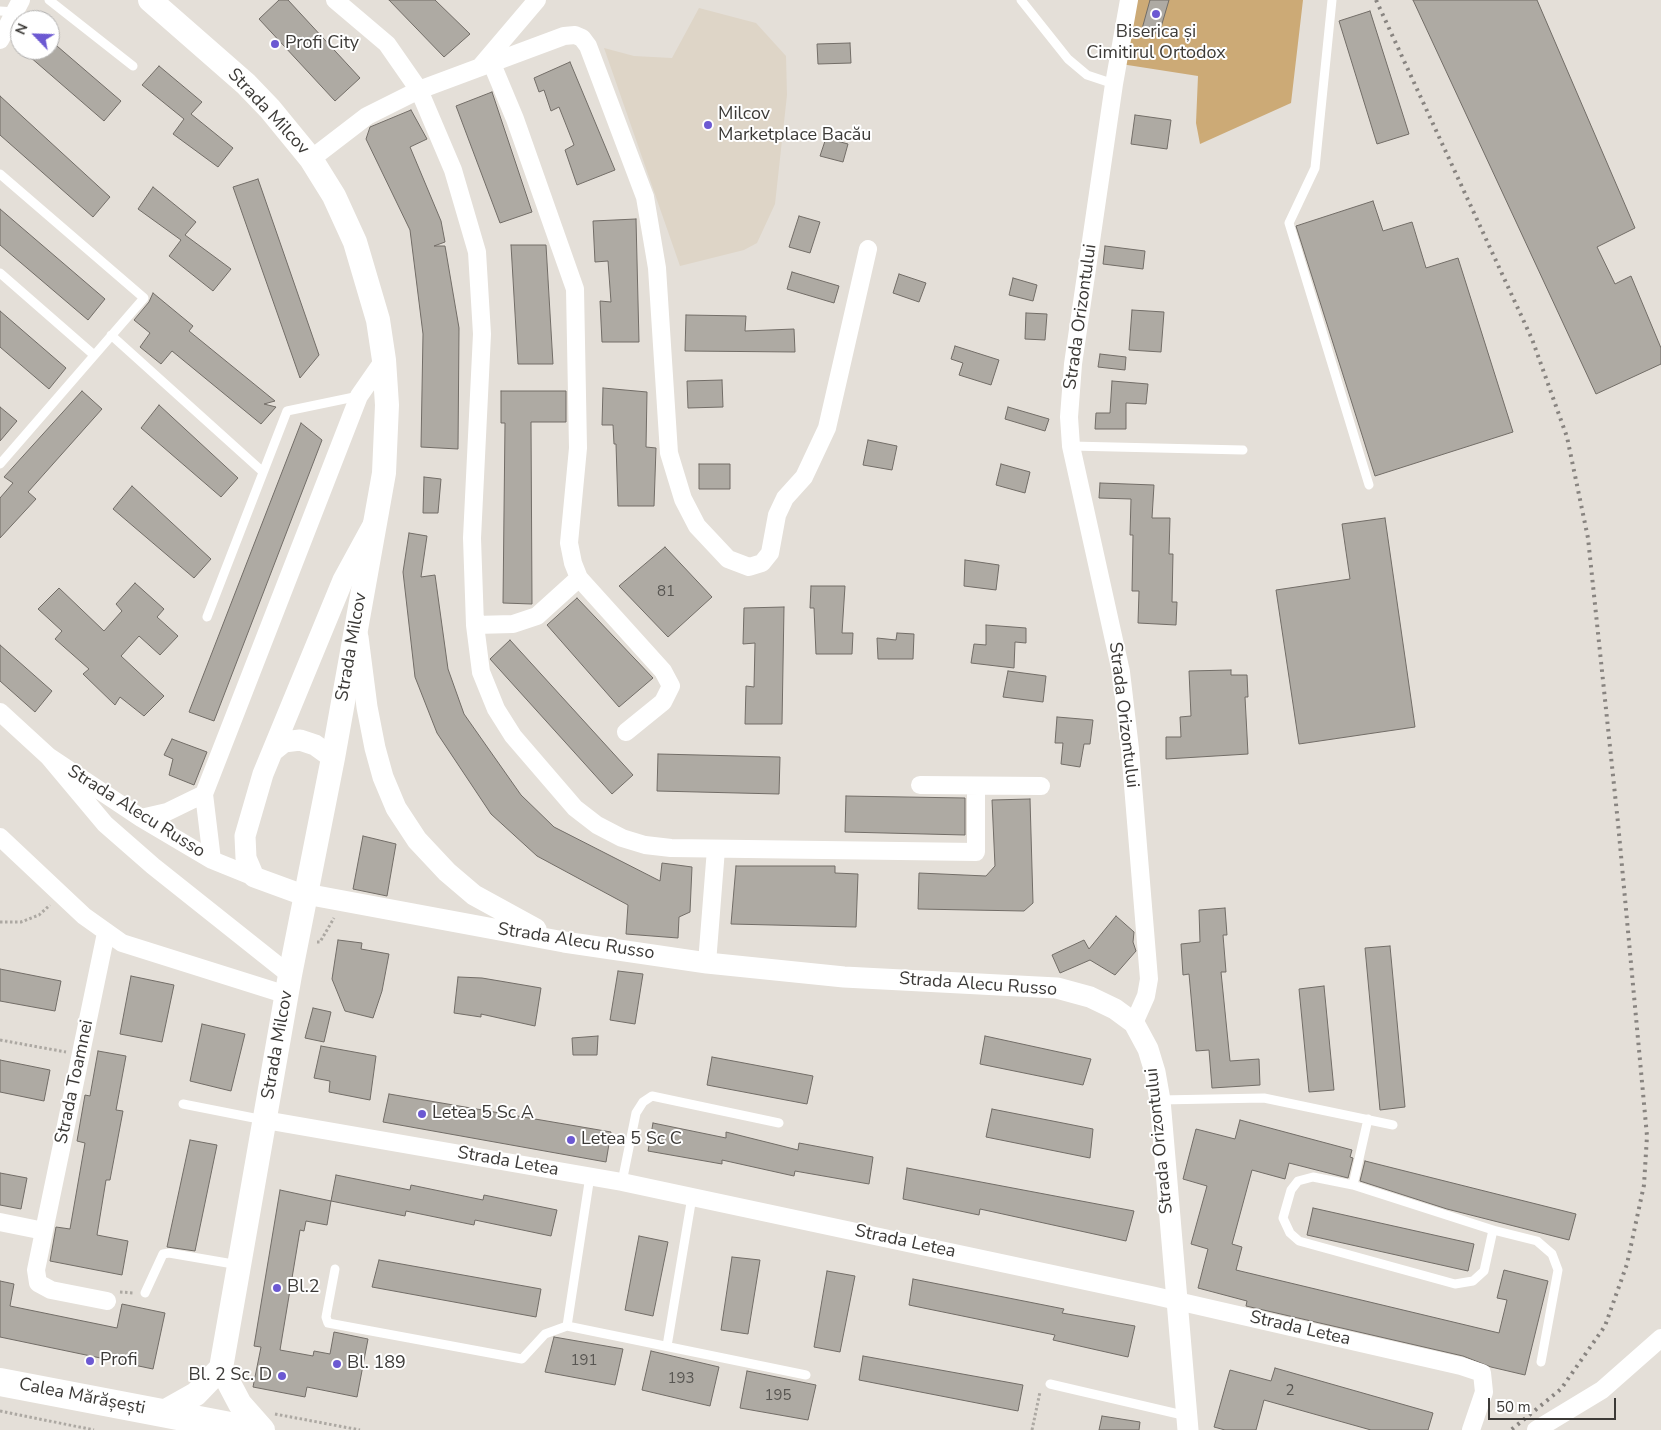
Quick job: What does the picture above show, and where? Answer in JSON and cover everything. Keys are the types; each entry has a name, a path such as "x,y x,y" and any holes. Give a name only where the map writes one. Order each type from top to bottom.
{"main road":[{"name":"Strada Milcov","path":"150,0 246,84 293,134 311,159 334,196 355,242 378,320 384,360 386,437 384,474 333,758 290,975 221,1368"},
{"path":"169,1421 221,1368 240,1404 263,1430"},
{"name":"Calea Mărășești","path":"0,1382 169,1421 251,1430"}],"street":[{"path":"334,0 387,44 419,90 453,170 477,252 482,334 472,538 475,625 481,672 496,708 513,736 574,808 597,825 622,838 671,848 976,852 976,786"},
{"path":"485,67 538,0"},
{"name":"Strada Orizontului","path":"1129,0 1114,84 1073,364 1069,417 1070,446 1121,672 1130,749 1149,979 1146,996 1134,1023 1148,1049 1160,1100 1187,1423"},
{"path":"0,40 12,8"},
{"path":"311,159 367,116 419,90 564,36 574,35 582,38 588,46 645,197 657,268 669,453 684,499 697,526 728,558 738,564 749,567 762,562 770,553 778,516 785,498 804,477 827,428 868,249"},
{"path":"485,67 515,119 552,219 575,289 578,448 569,543 579,578 663,671 671,686 663,702 626,732"},
{"path":"212,860 204,794 360,396 384,360"},
{"path":"254,877 246,858 245,836 263,774 343,580 375,522"},
{"path":"475,625 513,624 537,616 579,578"},
{"path":"356,622 366,707 383,777 402,816 417,840 447,872 474,895 520,922 564,942"},
{"name":"Strada Alecu Russo","path":"0,712 48,756 105,824 160,872 290,975"},
{"path":"274,750 284,742 300,740 315,744 333,758"},
{"name":"Strada Alecu Russo","path":"48,756 141,818 212,860 295,892 564,942 707,963 844,977 1057,988 1090,997 1115,1009 1134,1023"},
{"path":"920,786 1041,786"},
{"path":"141,818 167,812 204,794"},
{"path":"0,837 84,916 106,933 140,950 290,975"},
{"path":"707,963 716,849"},
{"name":"Strada Toamnei","path":"106,933 36,1270 38,1284 51,1290 107,1301"},
{"name":"Strada Letea","path":"265,1120 622,1182 1176,1301 1461,1366 1482,1373 1484,1392 1472,1430"},
{"path":"0,1222 44,1231"},
{"path":"1536,1430 1602,1390 1661,1338"}],"lane":[{"path":"49,0 133,66"},
{"path":"1021,0 1068,59 1087,75 1114,84"},
{"path":"1332,0 1315,168 1289,223 1369,485"},
{"path":"0,174 144,298 0,464"},
{"path":"0,273 94,355"},
{"path":"111,335 263,472"},
{"path":"207,616 287,411 360,396"},
{"path":"1070,446 1243,450"},
{"path":"622,1182 636,1113 643,1102 652,1096 779,1123"},
{"path":"1160,1100 1264,1098 1393,1125"},
{"path":"183,1104 265,1120"},
{"path":"1353,1185 1368,1119"},
{"path":"567,1326 590,1176"},
{"path":"1493,1230 1484,1271 1473,1281 1455,1284 1299,1241 1290,1233 1284,1218 1291,1190 1298,1181 1313,1177 1353,1185 1493,1230 1537,1241 1552,1254 1558,1270 1541,1362"},
{"path":"666,1346 692,1197"},
{"path":"145,1293 163,1254 169,1253 240,1265"},
{"path":"335,1269 326,1317 328,1323 522,1359 545,1334 567,1326 806,1375"},
{"path":"1050,1384 1187,1423"}],"path":[{"path":"0,922 21,922 39,915 62,895"},
{"path":"320,942 333,918"},
{"path":"0,1040 81,1055"},
{"path":"1032,1430 1041,1388 1050,1384"},
{"path":"0,1411 94,1430"}],"shaded area":[{"path":"1134,0 1303,0 1291,103 1200,144 1196,123 1198,76 1121,64"},
{"name":"Milcov Marketplace Bacău","path":"699,8 756,23 786,56 787,95 775,204 757,243 744,250 680,266 604,48 634,56 672,58"}],"building":[{"path":"279,0 288,0 360,78 335,101 259,19"},
{"path":"389,0 435,0 470,34 444,57"},
{"name":"Biserica și Cimitirul Ortodox","path":"1150,0 1169,0 1159,34 1142,29"},
{"path":"1413,0 1537,0 1635,228 1597,247 1615,284 1631,276 1661,348 1661,364 1596,394"},
{"path":"1370,11 1409,134 1377,144 1339,21"},
{"path":"850,43 851,63 818,64 817,44"},
{"path":"60,49 121,101 104,121 34,60 60,60"},
{"path":"570,62 615,170 577,185 565,150 574,145 559,107 551,111 544,90 539,92 534,78"},
{"path":"159,66 202,102 191,114 233,148 218,167 173,134 184,119 142,85"},
{"path":"492,92 532,212 500,223 456,106"},
{"path":"0,96 110,197 93,217 0,135"},
{"path":"411,110 427,139 410,147 441,221 445,242 434,246 445,246 459,328 458,449 421,447 423,334 410,230 366,139 370,127"},
{"path":"1135,115 1171,120 1167,149 1131,144"},
{"path":"826,138 848,144 843,162 820,156"},
{"path":"258,179 319,355 300,378 233,187"},
{"path":"153,187 196,222 185,235 231,269 213,291 169,256 181,240 138,209"},
{"path":"1373,201 1383,231 1412,222 1426,268 1458,258 1513,432 1375,476 1296,226"},
{"path":"0,209 105,299 88,320 0,245"},
{"path":"799,216 820,222 810,253 789,247"},
{"path":"636,219 639,342 602,342 600,301 611,302 608,261 595,262 593,221"},
{"path":"511,245 546,245 553,364 518,364"},
{"path":"1105,246 1145,251 1143,269 1103,264"},
{"path":"792,272 839,286 834,303 787,289"},
{"path":"899,274 926,283 919,302 893,293"},
{"path":"1013,278 1037,285 1033,301 1009,295"},
{"path":"153,293 193,326 189,331 275,401 264,404 276,407 261,424 172,351 161,364 140,347 150,333 134,320 149,302"},
{"path":"1132,310 1164,312 1161,352 1129,350"},
{"path":"0,311 66,368 49,389 0,347"},
{"path":"1026,313 1047,314 1045,340 1025,339"},
{"path":"686,315 746,316 745,331 794,329 795,352 685,351"},
{"path":"955,346 999,360 991,385 959,375 963,363 951,359"},
{"path":"1100,354 1126,357 1125,370 1098,367"},
{"path":"722,380 723,407 688,408 687,381"},
{"path":"1112,381 1148,384 1146,404 1126,403 1126,429 1095,429 1096,413 1110,413"},
{"path":"603,388 647,392 646,447 656,448 654,506 618,506 616,444 614,444 613,425 602,425"},
{"path":"82,391 102,409 28,492 36,499 0,538 0,498 13,483 4,477"},
{"path":"501,391 566,391 566,422 531,422 532,604 503,603 505,423 501,423"},
{"path":"159,405 238,478 221,497 141,428"},
{"path":"0,407 17,421 0,441"},
{"path":"1008,407 1049,419 1045,431 1005,419"},
{"path":"301,423 322,440 214,721 189,712"},
{"path":"868,440 897,446 892,470 863,465"},
{"path":"699,464 730,464 730,489 699,489"},
{"path":"1001,464 1030,472 1025,493 996,485"},
{"path":"424,477 441,479 438,513 423,513"},
{"path":"1100,483 1154,485 1152,518 1170,518 1169,554 1173,554 1172,602 1177,602 1176,625 1138,623 1139,591 1132,591 1133,535 1130,535 1131,499 1099,498"},
{"path":"132,486 211,559 194,578 113,509"},
{"path":"1385,518 1415,727 1299,744 1276,590 1350,579 1342,524"},
{"path":"409,533 427,536 421,577 435,575 448,669 464,714 521,795 554,827 660,881 662,863 692,867 690,912 679,917 678,938 626,934 628,905 537,856 491,814 437,733 415,677 403,572"},
{"path":"665,547 712,597 668,637 619,586"},
{"path":"965,560 999,565 996,590 964,586"},
{"path":"135,583 164,609 157,617 178,636 160,655 139,636 121,656 164,696 144,716 120,697 115,705 83,674 89,669 55,639 62,631 38,609 59,588 104,631 122,611 116,604"},
{"path":"811,586 845,586 842,633 853,633 852,654 816,654 814,608 810,608"},
{"path":"577,598 653,678 619,707 547,625"},
{"path":"784,607 782,724 745,724 746,686 754,687 755,643 743,644 744,608"},
{"path":"986,625 1026,628 1026,643 1015,642 1014,668 971,663 974,644 986,645"},
{"path":"897,633 914,634 913,659 878,659 877,638 896,640"},
{"path":"510,640 633,775 612,794 490,659"},
{"path":"0,645 52,691 35,712 0,681"},
{"path":"1231,670 1231,675 1247,675 1248,697 1245,697 1248,754 1166,759 1166,737 1181,737 1180,717 1191,716 1189,671"},
{"path":"1008,671 1046,676 1043,702 1003,697"},
{"path":"1057,717 1093,720 1090,744 1084,744 1080,767 1061,764 1063,743 1055,743"},
{"path":"172,739 207,752 194,785 169,775 173,759 164,755"},
{"path":"658,754 780,757 779,794 657,791"},
{"path":"846,796 965,798 965,835 845,832"},
{"path":"1030,799 1033,903 1024,911 918,909 919,873 986,876 995,866 992,800"},
{"path":"363,836 396,844 387,896 353,889"},
{"path":"736,866 835,866 835,873 858,874 856,927 731,924"},
{"path":"1225,908 1227,935 1223,935 1226,972 1221,972 1230,1061 1259,1059 1260,1085 1212,1088 1209,1050 1196,1051 1189,974 1183,975 1181,944 1200,942 1199,910"},
{"path":"1116,916 1134,932 1133,942 1136,951 1115,975 1090,960 1060,973 1052,955 1084,940 1089,949"},
{"path":"338,940 362,943 361,949 389,954 382,991 373,1018 345,1011 332,979"},
{"path":"1390,946 1405,1107 1380,1110 1365,948"},
{"path":"0,969 61,981 55,1011 0,1001"},
{"path":"618,971 643,974 635,1024 610,1020"},
{"path":"131,976 174,985 162,1042 120,1034"},
{"path":"458,977 482,978 541,988 535,1026 481,1014 481,1017 454,1013"},
{"path":"1324,986 1334,1090 1309,1092 1299,989"},
{"path":"313,1008 331,1012 324,1042 305,1038"},
{"path":"202,1024 245,1034 231,1091 190,1081"},
{"path":"598,1036 597,1055 573,1055 572,1038"},
{"path":"985,1036 1091,1059 1083,1085 980,1064"},
{"path":"321,1046 376,1056 370,1100 329,1092 330,1081 314,1078"},
{"path":"98,1051 126,1056 116,1110 123,1111 110,1180 106,1180 97,1235 128,1241 122,1275 50,1261 56,1227 70,1229 85,1143 77,1141 85,1095 90,1096"},
{"path":"712,1057 813,1076 807,1104 707,1085"},
{"path":"0,1060 50,1070 44,1101 0,1092"},
{"path":"389,1094 611,1132 606,1162 383,1122"},
{"path":"992,1109 1093,1129 1090,1158 986,1137"},
{"path":"1240,1120 1352,1150 1350,1157 1353,1158 1348,1178 1289,1163 1285,1179 1252,1170 1232,1244 1242,1247 1236,1270 1499,1333 1507,1300 1497,1298 1504,1270 1548,1281 1525,1375 1491,1367 1463,1356 1246,1306 1247,1301 1198,1288 1208,1249 1191,1244 1207,1186 1183,1179 1196,1129 1235,1139"},
{"path":"653,1123 726,1138 726,1132 798,1150 799,1143 873,1157 869,1184 795,1171 794,1176 722,1160 722,1164 648,1151"},
{"path":"190,1140 217,1145 195,1251 167,1247"},
{"path":"1365,1161 1576,1214 1569,1240 1447,1209 1360,1181"},
{"path":"907,1168 1134,1211 1126,1241 980,1209 979,1215 903,1199"},
{"path":"0,1173 27,1178 21,1209 0,1205"},
{"path":"336,1175 410,1190 411,1185 483,1200 484,1195 557,1210 551,1236 475,1220 474,1225 406,1211 405,1216 331,1201"},
{"path":"280,1190 331,1201 327,1225 306,1221 304,1231 300,1230 280,1350 313,1356 314,1351 330,1354 334,1332 368,1339 357,1397 307,1387 305,1397 253,1387 261,1347 254,1346"},
{"path":"1313,1208 1474,1244 1468,1271 1307,1235"},
{"path":"639,1236 668,1242 653,1316 625,1310"},
{"path":"732,1257 760,1260 748,1334 721,1330"},
{"path":"379,1260 541,1289 536,1317 372,1287"},
{"path":"827,1271 855,1276 840,1352 814,1347"},
{"path":"913,1279 1064,1309 1062,1313 1135,1326 1128,1357 1053,1340 1055,1335 909,1305"},
{"path":"0,1281 14,1284 10,1306 117,1328 122,1304 165,1313 153,1369 0,1337"},
{"path":"554,1337 623,1349 615,1385 545,1372"},
{"path":"651,1351 719,1367 710,1406 642,1390"},
{"path":"863,1356 1023,1385 1018,1411 859,1380"},
{"path":"1275,1368 1433,1413 1428,1430 1371,1430 1264,1400 1256,1430 1225,1430 1214,1427 1230,1370 1271,1381"},
{"path":"747,1371 816,1385 808,1420 740,1408"},
{"path":"1102,1416 1140,1422 1139,1430 1099,1430"}],"railway":[{"path":"1376,0 1532,339 1567,437 1588,538 1618,823 1647,1136 1644,1185 1627,1264 1605,1326 1561,1389 1511,1430"}],"place":[{"name":"Biserica și Cimitirul Ortodox","path":"1156,14"},
{"name":"Profi City","path":"275,44"},
{"name":"Milcov Marketplace Bacău","path":"708,125"},
{"name":"Letea 5 Sc A","path":"422,1114"},
{"name":"Letea 5 Sc C","path":"571,1140"},
{"name":"Bl.2","path":"277,1288"},
{"name":"Profi","path":"90,1361"},
{"name":"Bl. 189","path":"337,1364"},
{"name":"Bl. 2 Sc. D","path":"282,1376"}]}
